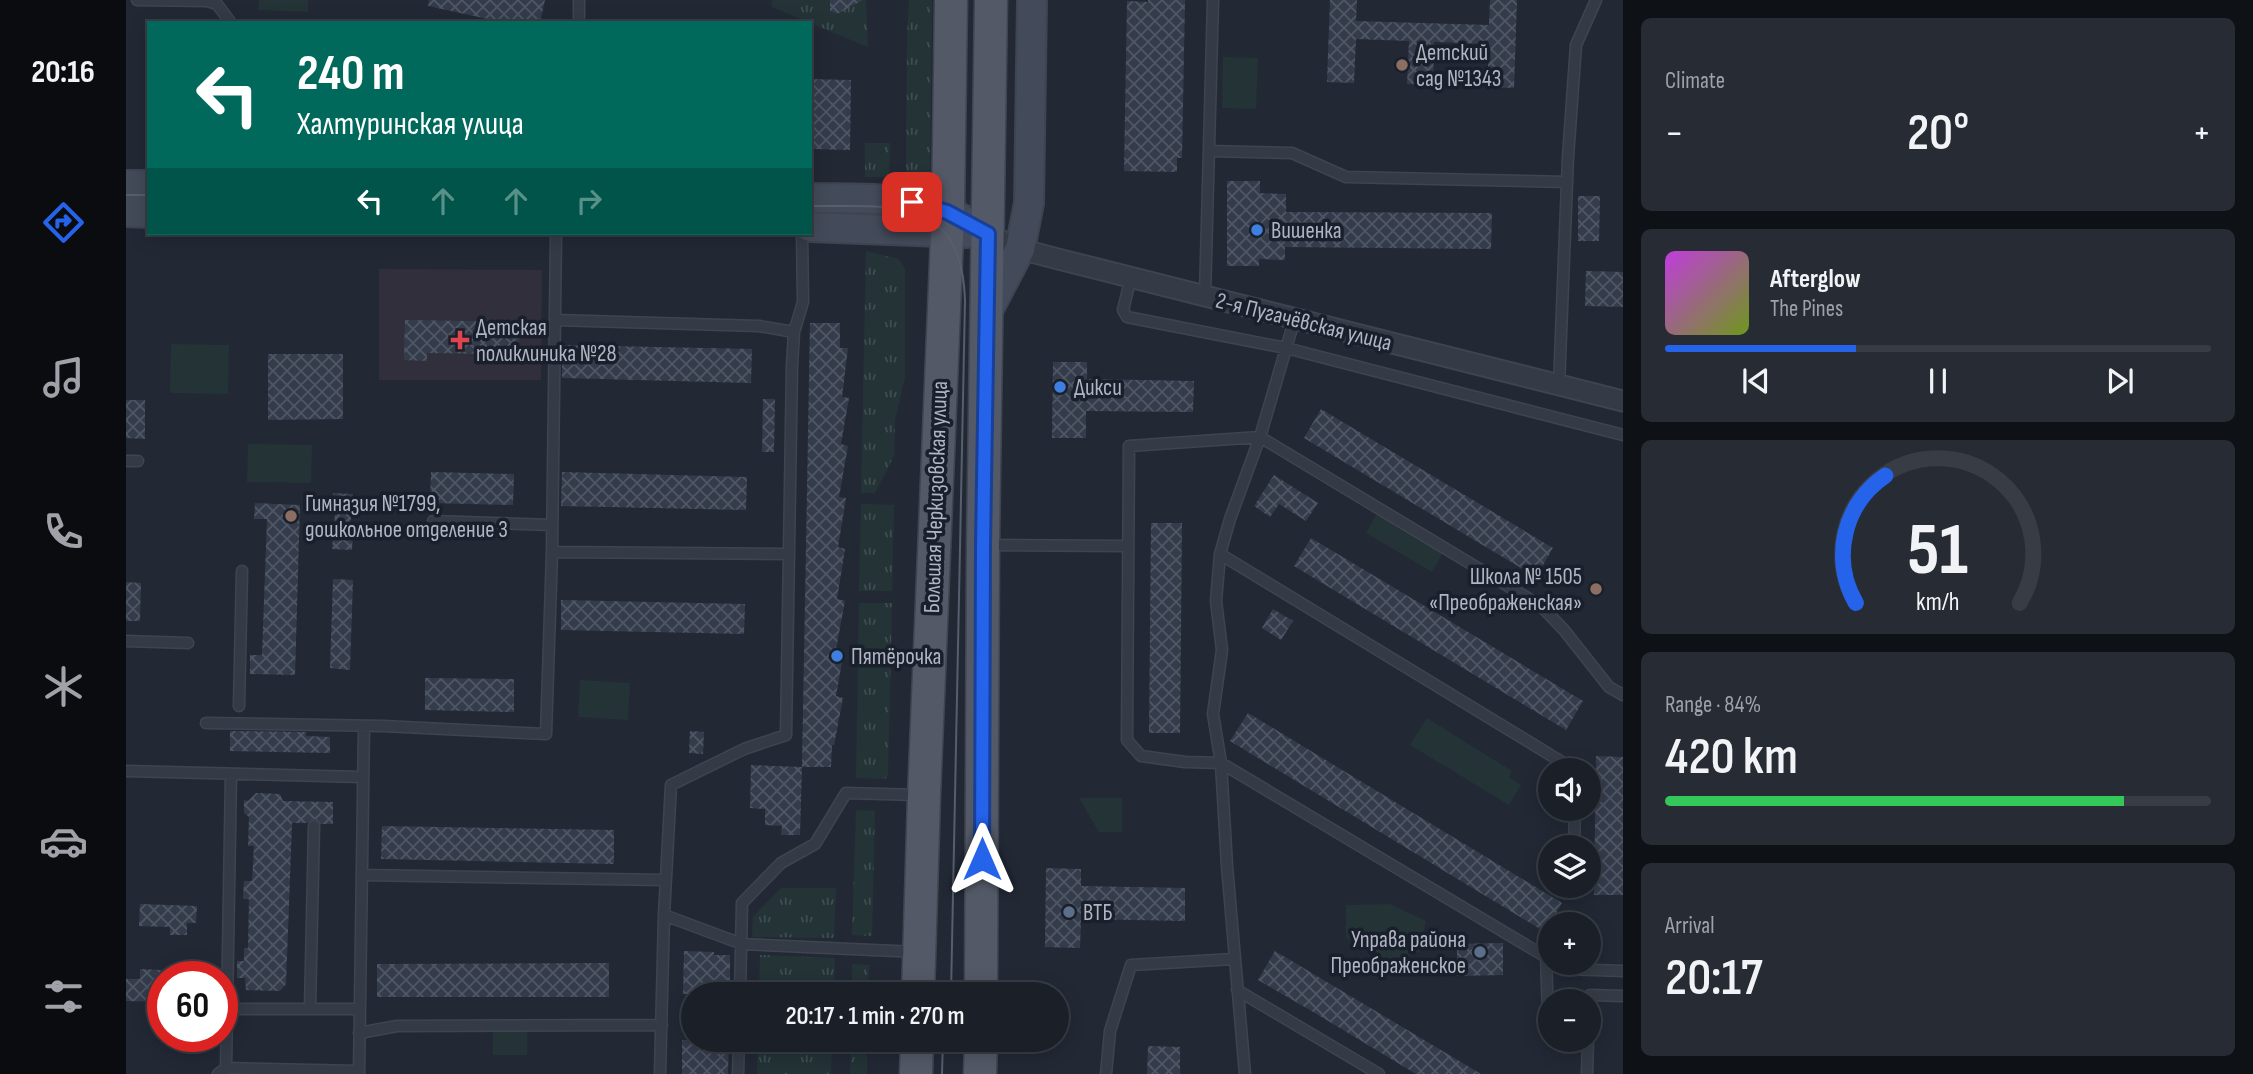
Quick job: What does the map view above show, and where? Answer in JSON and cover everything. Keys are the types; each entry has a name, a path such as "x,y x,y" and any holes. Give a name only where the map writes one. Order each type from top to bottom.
{"main road":[{"name":"Большая Черкизовская улица","path":"918,982 947,222 951,0"},
{"name":"Большая Черкизовская улица","path":"981,982 983,545 991,0"},
{"path":"916,1074 917,1052"},
{"path":"980,1074 981,1052"}],"street":[{"path":"986,314 1020,249 1029,203 1032,0"},
{"path":"126,185 147,185"},
{"path":"812,198 895,199 947,222 988,234"},
{"path":"126,212 147,213"},
{"path":"812,228 947,222"},
{"name":"2-я Пугачёвская улица","path":"988,234 1020,249 1623,401"}],"lane":[{"path":"137,0 207,1 217,4 230,21"},
{"path":"579,0 579,21"},
{"path":"1205,296 1213,0"},
{"path":"1559,385 1567,182 1576,45 1596,0"},
{"path":"1209,151 1292,153 1346,177 1567,182"},
{"path":"206,723 546,734 552,552 556,235"},
{"path":"660,1074 665,880 671,785 744,749 786,734 794,332 803,302 803,235"},
{"path":"1130,277 1123,310 1126,317 1286,348 1623,435"},
{"path":"1245,1074 1221,763 1213,714 1222,650 1216,601 1220,554 1260,437 1295,318"},
{"path":"555,320 760,326 794,332"},
{"path":"1547,989 1546,957 1221,763 1185,762 1141,756 1126,740 1129,446 1260,437 1541,606 1564,630 1609,687 1623,695"},
{"path":"126,461 138,461"},
{"path":"433,521 552,525"},
{"path":"983,545 1128,546"},
{"path":"552,552 789,554"},
{"path":"1220,554 1555,758"},
{"path":"239,706 242,570"},
{"path":"126,641 188,643"},
{"path":"231,774 222,1071 359,1073 363,726"},
{"path":"126,771 362,777"},
{"path":"740,982 742,903 781,863 815,844 846,793 924,796"},
{"path":"310,1009 314,826"},
{"path":"362,875 665,880"},
{"path":"664,915 742,944 919,952"},
{"path":"1106,1074 1110,1031 1131,965 1234,958"},
{"path":"1601,970 1623,971"},
{"path":"1237,990 1379,1074"},
{"path":"1601,995 1623,996"},
{"path":"238,1009 360,1009"},
{"path":"359,1033 397,1026 662,1025"},
{"path":"738,1074 739,1052"},
{"path":"1587,1074 1588,1052"}],"shaded area":[{"name":"Детская поликлиника №28","path":"379,269 542,270 541,380 379,380"}],"green space":[{"path":"259,0 308,0 308,12 258,10"},
{"path":"772,0 866,0 868,47 812,24 812,21 806,21 772,7"},
{"path":"909,0 932,0 930,174 918,186 906,189 907,38"},
{"path":"1223,57 1258,58 1256,109 1222,108"},
{"path":"865,143 890,143 889,177 865,177"},
{"path":"866,251 898,259 905,268 905,377 895,420 894,456 875,493 861,493"},
{"path":"171,344 229,345 228,394 170,393"},
{"path":"248,444 312,445 311,483 247,482"},
{"path":"861,504 894,505 892,591 859,591"},
{"path":"1377,514 1443,553 1432,572 1366,533"},
{"path":"859,603 892,603 888,775 885,779 856,778"},
{"path":"580,680 630,683 628,720 578,717"},
{"path":"1427,718 1512,771 1509,777 1521,785 1509,805 1410,745"},
{"path":"1079,798 1122,798 1122,832 1099,832"},
{"path":"856,810 875,811 872,936 852,935"},
{"path":"781,888 836,888 834,938 752,937 753,917"},
{"path":"1390,904 1426,921 1419,952 1390,963 1346,937 1346,905"},
{"path":"760,955 835,958 834,982 759,982"},
{"path":"852,964 869,965 868,982 852,982"},
{"path":"493,1031 527,1031 527,1055 493,1055"},
{"path":"758,1052 832,1052 831,1074 757,1074"},
{"path":"851,1052 867,1052 867,1074 850,1074"}],"building":[{"path":"429,0 545,0 540,21 497,21 428,6"},
{"path":"830,0 863,0 837,14 830,11"},
{"path":"1185,0 1182,158 1177,158 1177,172 1124,171 1127,1"},
{"path":"1330,0 1357,0 1356,21 1489,25 1490,0 1517,0 1514,88 1487,87 1489,44 1434,42 1433,85 1407,84 1409,41 1356,39 1354,83 1327,82"},
{"path":"812,79 851,80 850,150 813,149"},
{"path":"1227,181 1260,181 1260,193 1286,194 1286,212 1492,213 1491,249 1285,247 1285,260 1259,259 1259,266 1227,266"},
{"path":"1578,196 1600,196 1599,241 1578,241"},
{"path":"1586,271 1623,272 1623,307 1585,306"},
{"path":"405,320 519,322 518,362 495,362 495,354 427,353 427,361 404,360"},
{"path":"810,323 840,323 840,348 848,348 842,397 849,398 841,444 848,446 839,497 846,498 838,547 845,549 837,599 845,601 836,649 844,651 836,696 843,698 832,745 831,767 802,767"},
{"path":"562,345 752,349 751,383 562,378"},
{"path":"268,354 343,354 343,419 268,420"},
{"path":"1053,362 1087,362 1087,379 1194,381 1193,412 1086,411 1086,438 1052,438"},
{"path":"763,399 775,399 774,452 762,452"},
{"path":"126,400 145,400 145,439 126,438"},
{"path":"1321,409 1553,548 1536,577 1304,438"},
{"path":"431,472 514,474 513,505 430,503"},
{"path":"562,472 747,477 746,510 561,506"},
{"path":"1274,475 1318,503 1306,521 1279,504 1270,517 1254,506"},
{"path":"333,493 353,494 350,529 353,529 352,550 332,549 335,514 332,513"},
{"path":"255,503 300,505 295,675 250,674 250,655 262,655 267,519 254,519"},
{"path":"1151,523 1182,523 1180,733 1149,733"},
{"path":"1311,538 1583,701 1566,730 1294,566"},
{"path":"333,579 353,580 350,670 330,668"},
{"path":"126,582 141,583 140,621 126,621"},
{"path":"561,600 745,604 744,634 561,630"},
{"path":"1273,609 1293,621 1281,640 1262,628"},
{"path":"425,678 514,679 514,712 425,710"},
{"path":"1248,713 1538,888 1538,898 1554,898 1562,903 1557,912 1538,912 1538,928 1230,741"},
{"path":"230,731 306,732 306,736 330,737 330,753 230,751"},
{"path":"690,731 704,732 703,754 689,753"},
{"path":"1623,757 1623,895 1601,895 1601,835 1595,835 1595,821 1601,821 1601,758 1596,758"},
{"path":"751,765 802,767 800,835 781,835 782,826 765,825 765,809 750,808"},
{"path":"256,793 280,794 283,801 333,802 333,824 321,824 315,819 307,823 292,823 286,984 280,991 246,990 245,978 238,978 238,961 244,961 244,948 248,948 249,899 243,899 244,881 252,881 254,846 248,846 249,817 244,813 244,800 248,801"},
{"path":"382,826 614,830 614,864 381,859"},
{"path":"1046,868 1081,869 1081,886 1185,888 1185,921 1081,919 1080,948 1045,947"},
{"path":"140,904 197,906 196,923 187,923 187,935 170,935 170,927 139,926"},
{"name":"Управа района Преображенское","path":"1503,943 1503,975 1457,976 1457,944"},
{"path":"684,951 730,955 730,982 683,982"},
{"path":"1275,951 1481,1074 1416,1074 1258,980"},
{"path":"609,963 609,997 377,997 377,964"},
{"path":"140,969 147,969 147,1002 126,1001 126,979 140,979"},
{"path":"1148,1046 1180,1047 1180,1074 1147,1074"},
{"path":"682,1052 729,1052 728,1074 682,1074"}],"tram line":[{"path":"126,195 147,195"},
{"path":"812,206 868,206 917,213 936,224 951,240 961,265 965,300 951,982"},
{"path":"942,1074 943,1052"}],"place":[{"name":"Детский сад №1343","path":"1402,65"},
{"name":"Вишенка","path":"1257,230"},
{"name":"Детская поликлиника №28","path":"460,340"},
{"name":"Дикси","path":"1060,387"},
{"name":"Гимназия №1799, дошкольное отделение 3","path":"291,516"},
{"name":"Школа № 1505 «Преображенская»","path":"1596,589"},
{"name":"Пятёрочка","path":"837,656"},
{"name":"ВТБ","path":"1069,912"},
{"name":"Управа района Преображенское","path":"1480,952"}],"route":[{"path":"912,202 947,212 988,234 982,859"}]}
